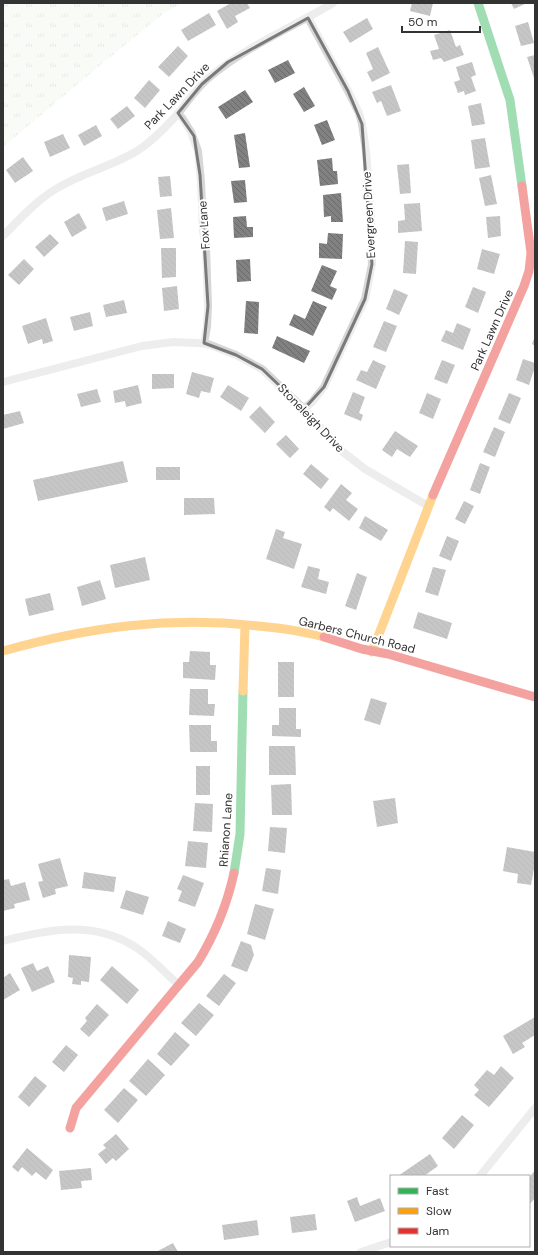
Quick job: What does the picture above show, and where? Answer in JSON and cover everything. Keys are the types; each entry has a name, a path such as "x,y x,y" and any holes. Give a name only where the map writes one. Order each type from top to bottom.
{"street":[{"name":"Park Lawn Drive","path":"3,236 33,206 48,194 71,180 120,160 137,151 155,137 178,113 202,84 220,68 241,54 333,3"},
{"name":"Park Lawn Drive","path":"372,652 428,506 530,271 531,253 510,100 478,3"},
{"name":"Evergreen Drive","path":"304,409 312,402 324,387 365,299 372,264 366,151 362,124 359,113 348,91 308,18"},
{"name":"Fox Lane","path":"178,113 188,125 194,136 198,151 208,306 207,327 204,343"},
{"name":"Stoneleigh Drive","path":"3,382 142,346 165,342 204,343 232,353 262,369 304,409 338,449 365,469 428,506"},
{"name":"Garbers Church Road","path":"3,651 77,633 130,625 201,622 245,625 320,636 372,652 388,654 535,696"},
{"name":"Rhianon Lane","path":"70,1128 76,1108 198,962 214,933 229,896 237,864 240,834 245,625"},
{"path":"3,940 62,929 84,929 100,932 116,937 137,948 179,985"},
{"path":"481,1175 535,1108"},
{"path":"361,1252 390,1242"}],"highlighted area":[{"path":"308,18 348,91 362,124 372,264 365,299 324,387 304,409 262,369 236,355 204,343 208,306 200,175 194,136 178,113 202,84 228,62"}],"green space":[{"path":"3,3 182,3 163,14 3,147"}],"building":[{"path":"231,3 247,3 250,8 235,16 238,22 227,29 217,11"},
{"path":"412,3 433,3 430,16 410,11"},
{"path":"511,3 527,3 514,9"},
{"path":"209,13 216,25 188,41 181,30"},
{"path":"367,18 373,29 350,43 343,32"},
{"path":"528,22 534,43 521,46 515,26"},
{"path":"450,30 456,47 460,45 464,55 444,62 441,58 433,60 430,51 439,49 434,35"},
{"path":"178,46 188,56 169,77 158,67"},
{"path":"378,47 390,73 372,82 367,72 373,69 366,53"},
{"path":"535,55 535,81 527,57"},
{"path":"288,60 295,73 275,83 268,70"},
{"path":"472,62 476,75 471,77 476,91 465,95 464,91 458,93 454,82 460,80 456,67"},
{"path":"149,80 160,90 145,108 134,98"},
{"path":"391,85 401,111 387,116 381,101 377,103 372,92"},
{"path":"304,87 315,106 304,112 293,94"},
{"path":"245,90 253,102 226,119 218,107"},
{"path":"481,103 485,124 472,126 468,106"},
{"path":"127,106 135,116 118,129 110,119"},
{"path":"327,120 335,140 322,145 314,125"},
{"path":"96,125 102,136 84,146 78,135"},
{"path":"245,133 250,167 239,168 234,135"},
{"path":"63,134 70,148 50,157 44,142"},
{"path":"485,138 490,167 475,169 471,140"},
{"path":"23,157 33,171 15,183 6,170"},
{"path":"332,158 333,171 337,171 338,184 320,186 317,160"},
{"path":"409,164 411,193 400,194 397,165"},
{"path":"491,175 497,204 485,206 479,178"},
{"path":"170,176 172,196 160,197 158,177"},
{"path":"245,180 247,202 234,203 231,181"},
{"path":"341,193 343,222 331,222 331,216 324,217 323,195"},
{"path":"124,201 128,214 106,221 102,208"},
{"path":"420,203 422,231 398,233 398,221 405,220 404,204"},
{"path":"171,208 174,238 160,239 157,210"},
{"path":"79,213 87,228 72,237 64,222"},
{"path":"246,216 247,227 253,227 253,237 234,238 233,217"},
{"path":"500,216 501,236 488,238 486,217"},
{"path":"328,233 343,234 342,259 319,258 319,243 327,244"},
{"path":"50,234 59,243 44,257 35,247"},
{"path":"405,241 418,242 416,274 403,273"},
{"path":"161,248 176,248 176,277 162,278"},
{"path":"482,249 500,254 494,274 477,269"},
{"path":"24,259 34,269 19,285 8,275"},
{"path":"250,259 251,281 237,282 236,260"},
{"path":"322,265 337,271 330,286 337,289 332,300 311,291"},
{"path":"177,286 179,309 164,311 162,288"},
{"path":"473,287 486,292 478,313 465,307"},
{"path":"394,289 408,295 399,315 386,309"},
{"path":"124,300 127,313 106,317 103,305"},
{"path":"246,301 259,302 258,334 244,333"},
{"path":"313,301 327,307 313,336 289,325 294,314 305,319"},
{"path":"90,312 93,326 74,331 70,317"},
{"path":"46,318 53,341 43,344 42,339 28,344 22,326"},
{"path":"384,321 397,326 386,352 373,347"},
{"path":"457,323 471,329 463,350 441,341 446,330 453,333"},
{"path":"277,336 310,351 304,363 272,348"},
{"path":"535,336 535,346 532,344"},
{"path":"523,359 535,363 529,385 516,380"},
{"path":"373,360 386,366 376,389 356,380 361,370 367,372"},
{"path":"442,360 455,365 447,384 434,379"},
{"path":"192,372 214,378 210,393 201,391 199,398 186,394"},
{"path":"152,374 174,374 174,388 152,389"},
{"path":"138,385 142,403 126,407 125,401 115,403 113,391"},
{"path":"228,385 249,398 241,411 220,397"},
{"path":"97,389 101,402 81,407 77,394"},
{"path":"353,392 365,397 359,413 363,415 361,421 344,414"},
{"path":"427,393 441,399 433,419 419,413"},
{"path":"509,393 521,398 510,424 498,419"},
{"path":"260,406 275,422 265,433 249,417"},
{"path":"20,411 24,423 3,429 3,415"},
{"path":"494,427 505,432 495,457 483,452"},
{"path":"395,431 418,446 410,457 397,449 392,457 382,450"},
{"path":"286,435 299,449 290,458 276,444"},
{"path":"123,461 128,482 38,501 33,480"},
{"path":"480,463 490,467 480,494 470,490"},
{"path":"311,464 329,479 321,489 303,474"},
{"path":"156,467 180,467 180,480 156,480"},
{"path":"341,484 352,493 346,500 358,509 349,521 333,508 330,512 324,507"},
{"path":"184,498 214,498 215,514 184,515"},
{"path":"464,501 474,506 465,524 455,519"},
{"path":"365,516 388,530 381,541 359,528"},
{"path":"276,529 285,532 283,538 302,544 294,569 266,559"},
{"path":"447,536 459,541 451,561 439,556"},
{"path":"145,557 150,580 115,588 110,565"},
{"path":"308,566 320,569 318,579 329,582 326,594 301,587"},
{"path":"433,567 446,570 438,596 425,592"},
{"path":"357,573 367,577 356,610 345,606"},
{"path":"100,580 106,599 82,606 77,587"},
{"path":"50,593 54,610 29,616 25,599"},
{"path":"418,612 452,623 447,639 413,628"},
{"path":"190,651 210,652 210,665 216,665 215,680 183,678 183,662 189,662"},
{"path":"278,662 294,662 294,697 278,697"},
{"path":"190,689 208,689 208,704 215,704 214,716 189,715"},
{"path":"371,698 387,703 380,725 364,720"},
{"path":"279,708 296,708 296,729 301,729 301,737 272,736 272,725 279,725"},
{"path":"189,725 211,725 211,741 217,741 217,752 190,752"},
{"path":"269,746 295,746 296,775 269,775"},
{"path":"196,766 210,766 210,795 196,795"},
{"path":"291,784 292,815 272,815 271,785"},
{"path":"395,798 398,823 377,827 373,801"},
{"path":"195,803 213,804 212,832 193,831"},
{"path":"270,827 287,828 285,853 268,851"},
{"path":"188,841 208,843 206,868 185,866"},
{"path":"507,847 535,852 535,863 531,885 517,883 518,874 503,871"},
{"path":"60,858 68,886 55,889 56,894 43,898 38,882 43,881 38,864"},
{"path":"266,868 281,870 278,894 262,891"},
{"path":"84,872 116,877 114,892 82,888"},
{"path":"183,875 204,883 195,907 178,901 182,891 177,889"},
{"path":"9,879 11,886 25,882 30,900 14,904 15,908 3,911 3,880"},
{"path":"126,890 149,897 143,915 120,908"},
{"path":"255,904 274,909 265,940 247,934"},
{"path":"168,921 186,929 180,943 162,936"},
{"path":"241,941 251,945 254,955 247,972 231,966"},
{"path":"69,955 91,957 89,982 81,981 81,985 72,984 73,978 68,977"},
{"path":"33,963 37,971 48,966 55,982 32,992 21,968"},
{"path":"112,966 139,990 127,1004 100,980"},
{"path":"10,973 20,990 3,1000 3,978"},
{"path":"224,974 236,983 219,1006 206,996"},
{"path":"199,1003 214,1015 196,1036 181,1023"},
{"path":"97,1004 109,1015 89,1037 80,1029 87,1021 85,1018"},
{"path":"535,1017 535,1035 522,1043 525,1047 513,1054 503,1036"},
{"path":"175,1032 190,1045 171,1066 157,1054"},
{"path":"66,1045 78,1055 64,1072 52,1062"},
{"path":"148,1059 165,1075 146,1096 129,1081"},
{"path":"501,1066 514,1078 489,1107 474,1095 479,1090 474,1085 487,1070 494,1075"},
{"path":"35,1076 47,1086 29,1107 18,1097"},
{"path":"124,1088 138,1100 118,1123 104,1110"},
{"path":"462,1115 474,1125 454,1149 442,1138"},
{"path":"116,1134 129,1149 116,1161 113,1158 106,1164 98,1154 106,1148 103,1145"},
{"path":"27,1148 53,1170 46,1180 36,1172 32,1176 22,1167 18,1172 12,1167"},
{"path":"430,1154 438,1166 425,1175 399,1175"},
{"path":"91,1168 92,1180 81,1181 82,1188 61,1190 59,1171"},
{"path":"535,1170 535,1198 530,1204 530,1177"},
{"path":"357,1197 360,1206 380,1198 385,1211 355,1222 347,1201"},
{"path":"315,1214 317,1230 292,1233 290,1217"},
{"path":"257,1220 259,1235 224,1240 222,1225"},
{"path":"173,1243 178,1252 156,1252"}],"traffic: fast":[{"path":"478,3 510,100 522,186"},
{"path":"234,873 240,834 243,691"}],"traffic: slow":[{"path":"372,652 433,495"},
{"path":"3,651 98,630 161,623 225,623 291,630 324,637"},
{"path":"243,691 245,625"}],"traffic: jam":[{"path":"433,495 524,286 529,271 531,253 522,186"},
{"path":"324,637 535,697"},
{"path":"70,1128 76,1108 198,962 220,919 234,873"}]}
